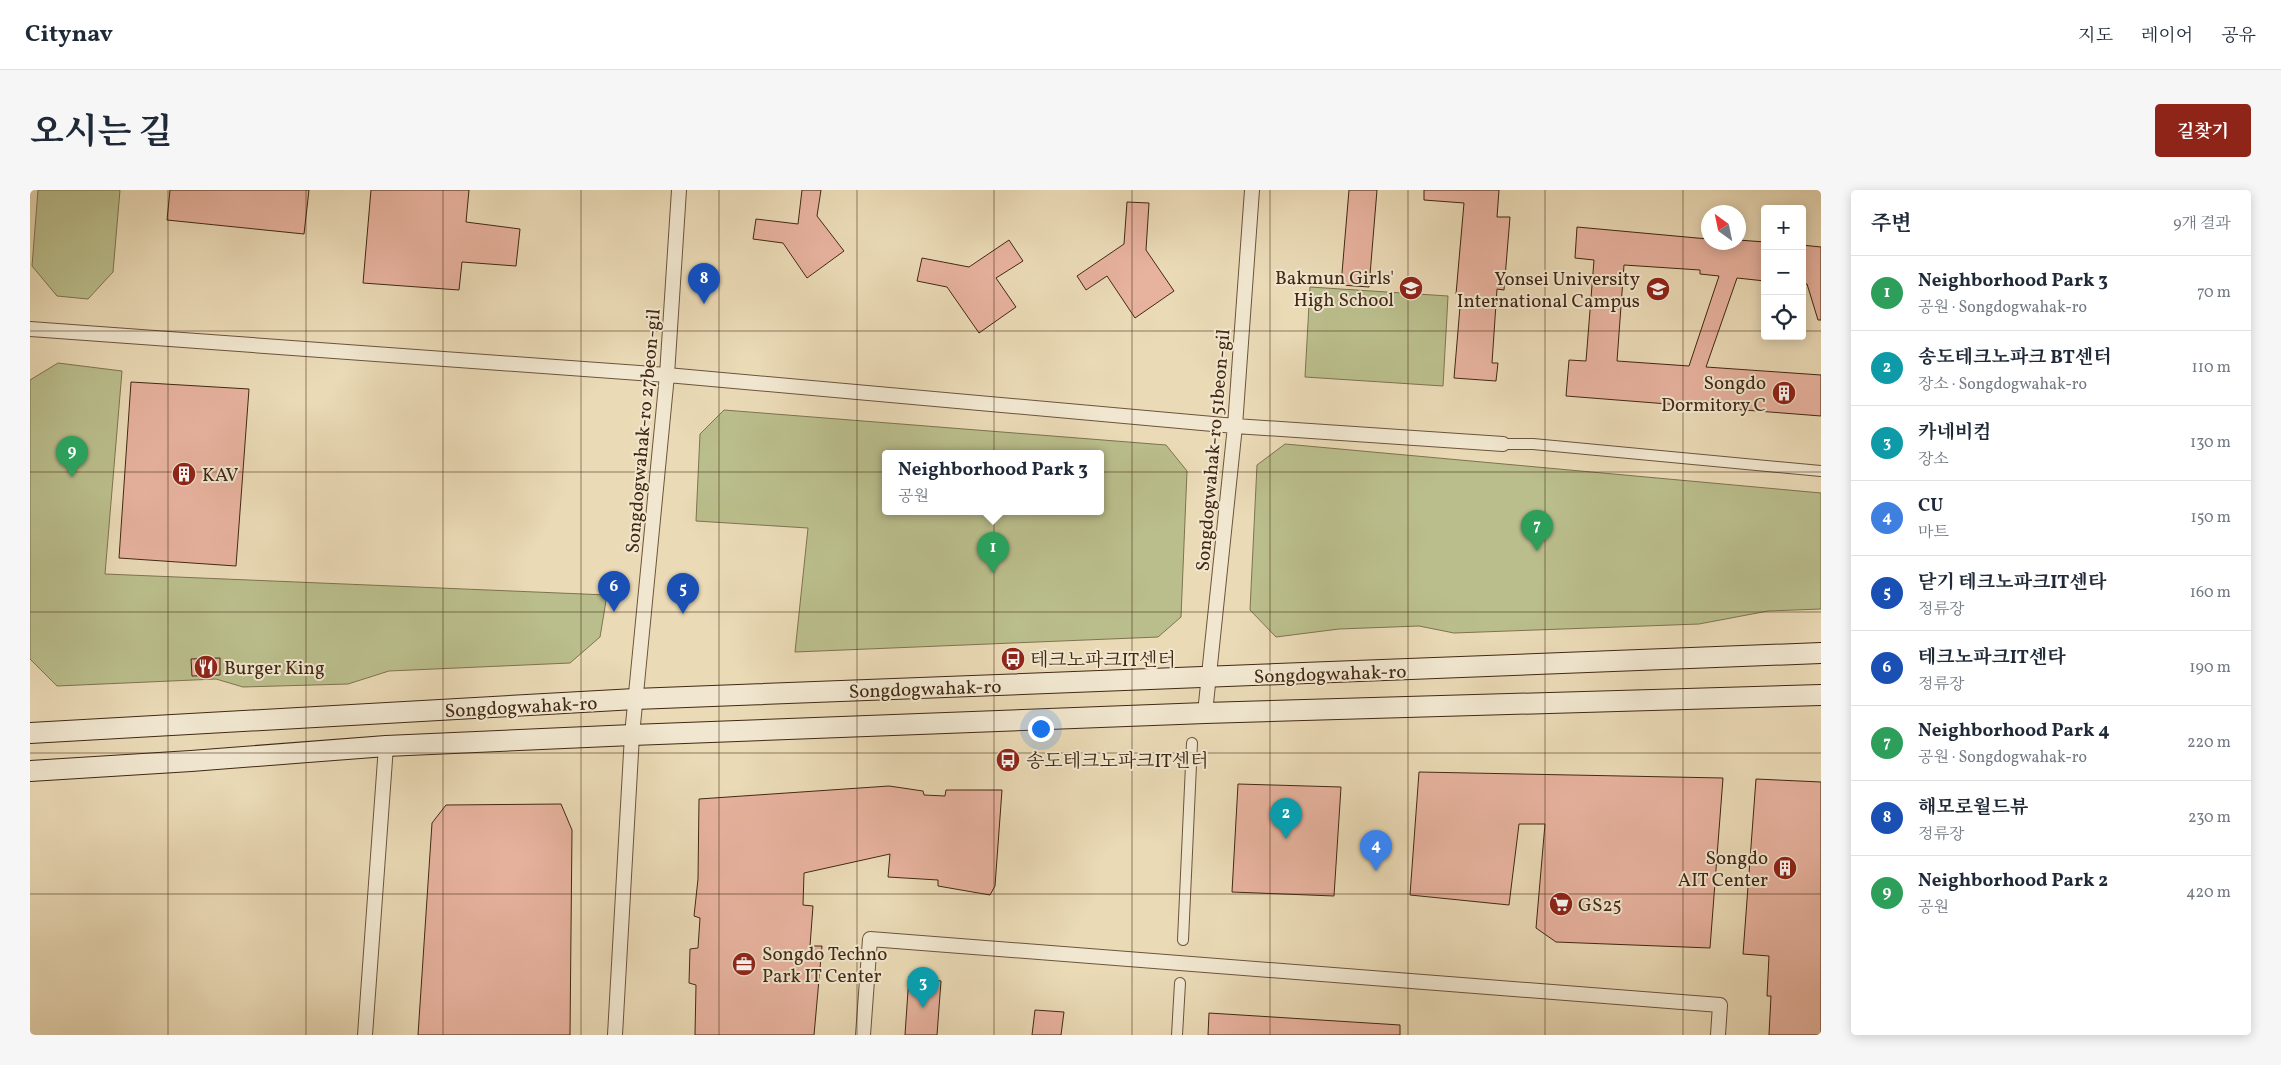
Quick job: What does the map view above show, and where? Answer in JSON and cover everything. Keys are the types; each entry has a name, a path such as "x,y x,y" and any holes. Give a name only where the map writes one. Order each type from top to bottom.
{"main road":[{"name":"Songdogwahak-ro","path":"30,733 635,700 1821,653"},
{"name":"Songdogwahak-ro","path":"30,771 191,762 386,746 632,735 1205,713 1821,695"}],"street":[{"name":"Songdogwahak-ro 27beon-gil","path":"615,1035 632,735 667,375 679,190"},
{"name":"Songdogwahak-ro 51beon-gil","path":"1205,713 1235,426 1252,190"},
{"path":"30,329 667,375 1235,426 1503,444 1533,444 1821,471"},
{"path":"1183,940 1192,743"},
{"path":"365,1035 386,746"},
{"path":"863,1035 870,939 1720,1005 1718,1035"},
{"path":"1177,1035 1180,983"}],"green space":[{"path":"38,190 120,190 113,272 88,299 57,296 32,266"},
{"path":"1310,287 1448,296 1443,386 1305,377"},
{"path":"58,363 122,371 105,574 607,595 600,637 570,663 389,671 348,684 243,687 216,679 57,686 30,659 30,380"},
{"path":"724,410 1166,445 1187,471 1181,617 1158,637 795,652 808,528 696,521 700,434"},
{"path":"1285,444 1821,493 1821,609 1768,611 1699,624 1454,633 1419,626 1339,629 1276,637 1250,610 1257,465"}],"building":[{"path":"170,190 309,190 304,234 167,220"},
{"path":"371,190 469,190 466,222 520,229 516,266 462,262 459,290 363,283"},
{"path":"802,190 821,190 817,216 844,251 807,278 783,243 753,239 756,219 798,224"},
{"path":"1349,190 1377,190 1369,287 1341,285"},
{"path":"1424,190 1499,190 1497,217 1510,217 1504,290 1497,289 1492,363 1498,363 1496,381 1454,378 1461,295 1456,294 1464,203 1424,200"},
{"path":"1127,202 1149,203 1146,250 1174,291 1135,318 1107,276 1086,290 1077,276 1124,244"},
{"path":"1577,227 1701,238 1701,250 1746,250 1746,241 1761,242 1761,281 1737,278 1706,367 1821,375 1821,416 1566,396 1569,360 1586,361 1594,260 1575,258","holes":["1624,265 1700,270 1700,274 1719,276 1689,366 1617,361"]},
{"path":"1009,240 1023,261 996,278 1016,307 979,333 947,287 917,281 922,258 969,267"},
{"path":"1806,245 1821,247 1821,320 1818,320 1807,284"},
{"name":"KAV","path":"131,382 249,389 236,566 119,558"},
{"name":"Burger King","path":"220,658 220,675 192,676 191,659"},
{"path":"1419,772 1723,778 1710,948 1556,942 1536,928 1545,824 1519,824 1509,905 1410,895"},
{"name":"Songdo AIT Center","path":"1756,779 1821,782 1821,1035 1769,1035 1771,996 1767,996 1769,956 1743,954"},
{"path":"1238,784 1341,787 1334,896 1232,892"},
{"path":"889,786 923,791 924,795 945,796 946,790 1002,790 995,886 990,895 938,886 938,880 888,877 890,854 804,873 803,905 813,906 810,946 822,946 814,1035 695,1035 696,985 689,983 690,949 698,948 700,918 694,916 698,879 699,799"},
{"path":"561,804 572,830 570,1035 418,1035 432,823 446,805"},
{"path":"909,976 941,981 937,1035 905,1035"},
{"path":"1035,1010 1064,1012 1061,1035 1032,1035"},
{"path":"1209,1013 1400,1025 1400,1035 1208,1035"}],"place":[{"name":"Bakmun Girls' High School","path":"1411,288"},
{"name":"Yonsei University International Campus","path":"1658,289"},
{"name":"해모로월드뷰","path":"704,304"},
{"name":"Songdo Dormitory C","path":"1784,393"},
{"name":"KAV","path":"184,474"},
{"name":"Neighborhood Park 2","path":"72,477"},
{"name":"Neighborhood Park 4","path":"1537,551"},
{"name":"Neighborhood Park 3","path":"993,573"},
{"name":"테크노파크IT센타","path":"614,612"},
{"name":"닫기 테크노파크IT센타","path":"683,614"},
{"name":"테크노파크IT센터","path":"1013,659"},
{"name":"Burger King","path":"206,667"},
{"name":"송도테크노파크IT센터","path":"1008,760"},
{"name":"송도테크노파크 BT센터","path":"1286,839"},
{"name":"Songdo AIT Center","path":"1785,868"},
{"name":"CU","path":"1376,871"},
{"name":"GS25","path":"1561,904"},
{"name":"Songdo Techno Park IT Center","path":"744,964"},
{"name":"카네비컴","path":"923,1008"}]}
